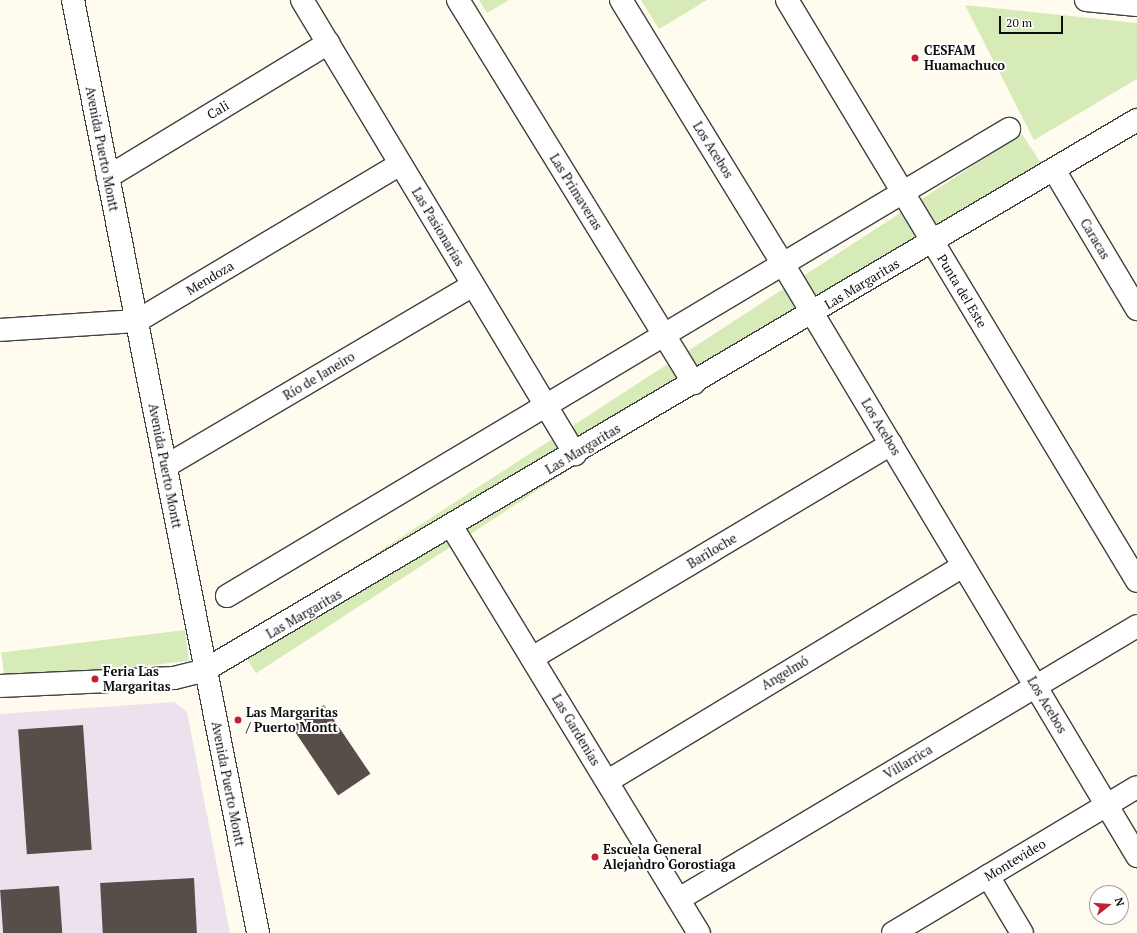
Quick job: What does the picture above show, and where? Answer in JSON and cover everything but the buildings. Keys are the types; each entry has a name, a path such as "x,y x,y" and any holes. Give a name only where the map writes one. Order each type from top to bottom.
{"street":[{"name":"Avenida Puerto Montt","path":"73,0 258,933"},
{"name":"Las Pasionarias","path":"302,0 575,454"},
{"name":"Las Primaveras","path":"458,0 694,383"},
{"name":"Los Acebos","path":"621,0 783,264 1137,856"},
{"name":"Punta del Este","path":"787,0 1137,581"},
{"path":"1086,0 1137,5"},
{"name":"Cali","path":"108,177 328,43"},
{"name":"Las Margaritas","path":"0,686 174,678 205,670 452,527 1137,120"},
{"path":"227,596 1009,129"},
{"name":"Mendoza","path":"0,330 137,321 400,164"},
{"name":"Caracas","path":"1054,170 1137,309"},
{"name":"Río de Janeiro","path":"166,466 473,285"},
{"name":"Bariloche","path":"532,658 891,444"},
{"name":"Las Gardenias","path":"452,527 608,781 699,933"},
{"name":"Angelmó","path":"608,781 963,566"},
{"name":"Villarrica","path":"679,899 1137,626"},
{"name":"Montevideo","path":"892,933 1137,787"},
{"path":"988,876 1022,933"}],"shaded area":[{"path":"175,702 187,712 230,933 0,933 0,714"}],"green space":[{"path":"479,0 509,0 487,13"},
{"path":"641,0 707,0 659,29"},
{"path":"965,5 1137,23 1137,79 1034,140"},
{"path":"1022,134 1041,163 256,673 237,644"},
{"path":"185,630 189,661 5,683 1,653"}],"place":[{"name":"CESFAM Huamachuco","path":"915,58"},
{"name":"Feria Las Margaritas","path":"95,679"},
{"name":"Las Margaritas / Puerto Montt","path":"238,720"},
{"name":"Escuela General Alejandro Gorostiaga","path":"595,857"}]}
